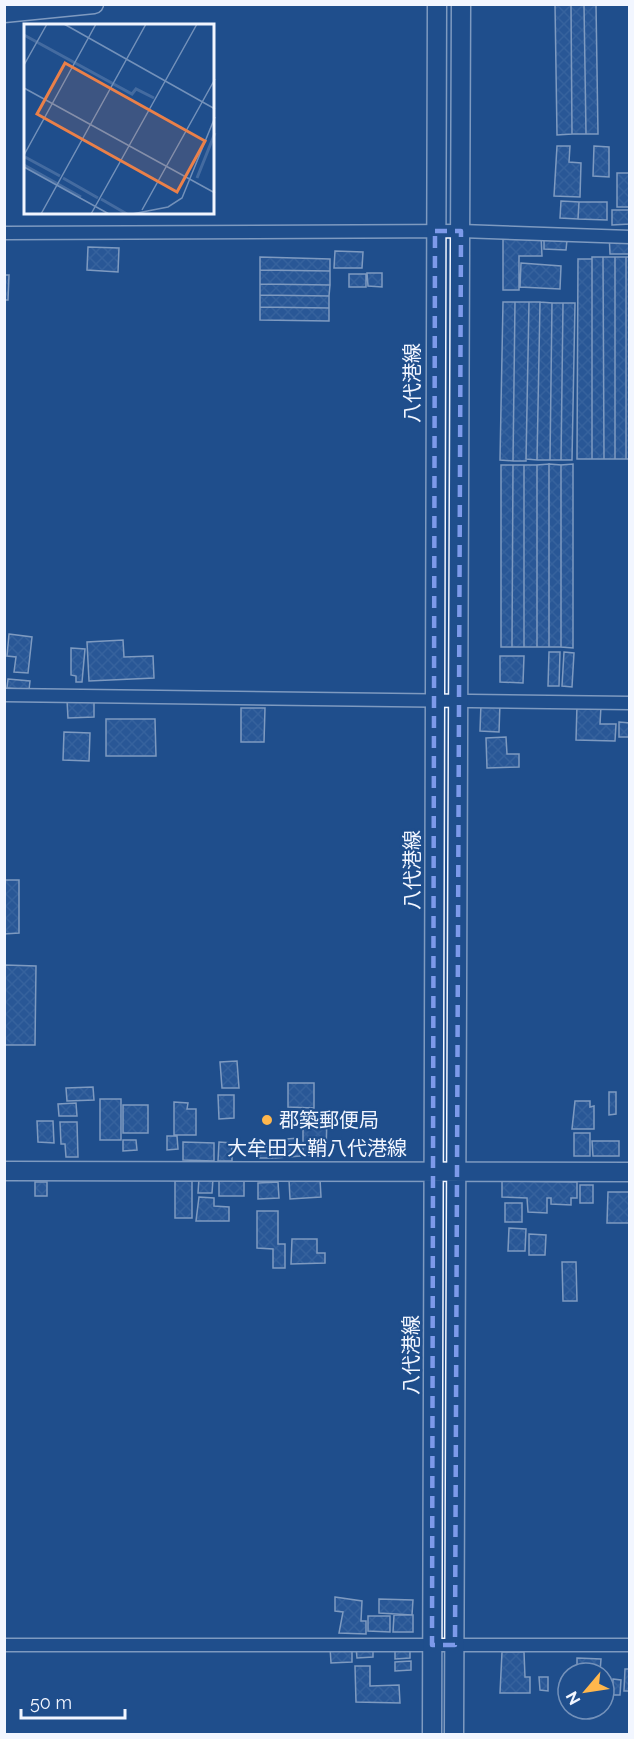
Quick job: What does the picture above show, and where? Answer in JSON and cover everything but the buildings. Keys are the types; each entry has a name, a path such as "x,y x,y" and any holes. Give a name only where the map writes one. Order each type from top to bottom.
{"main road":[{"path":"4,14 94,4"},
{"name":"八代港線","path":"432,1734 437,4"},
{"path":"454,1734 461,4"},
{"name":"大牟田大鞘八代港線","path":"4,1171 630,1172"}],"street":[{"path":"4,233 461,231 630,237"},
{"path":"4,695 630,703"},
{"path":"4,1645 630,1644"}],"highlighted area":[{"path":"435,231 461,231 455,1645 432,1645"}],"place":[{"name":"郡築郵便局","path":"267,1120"}]}
